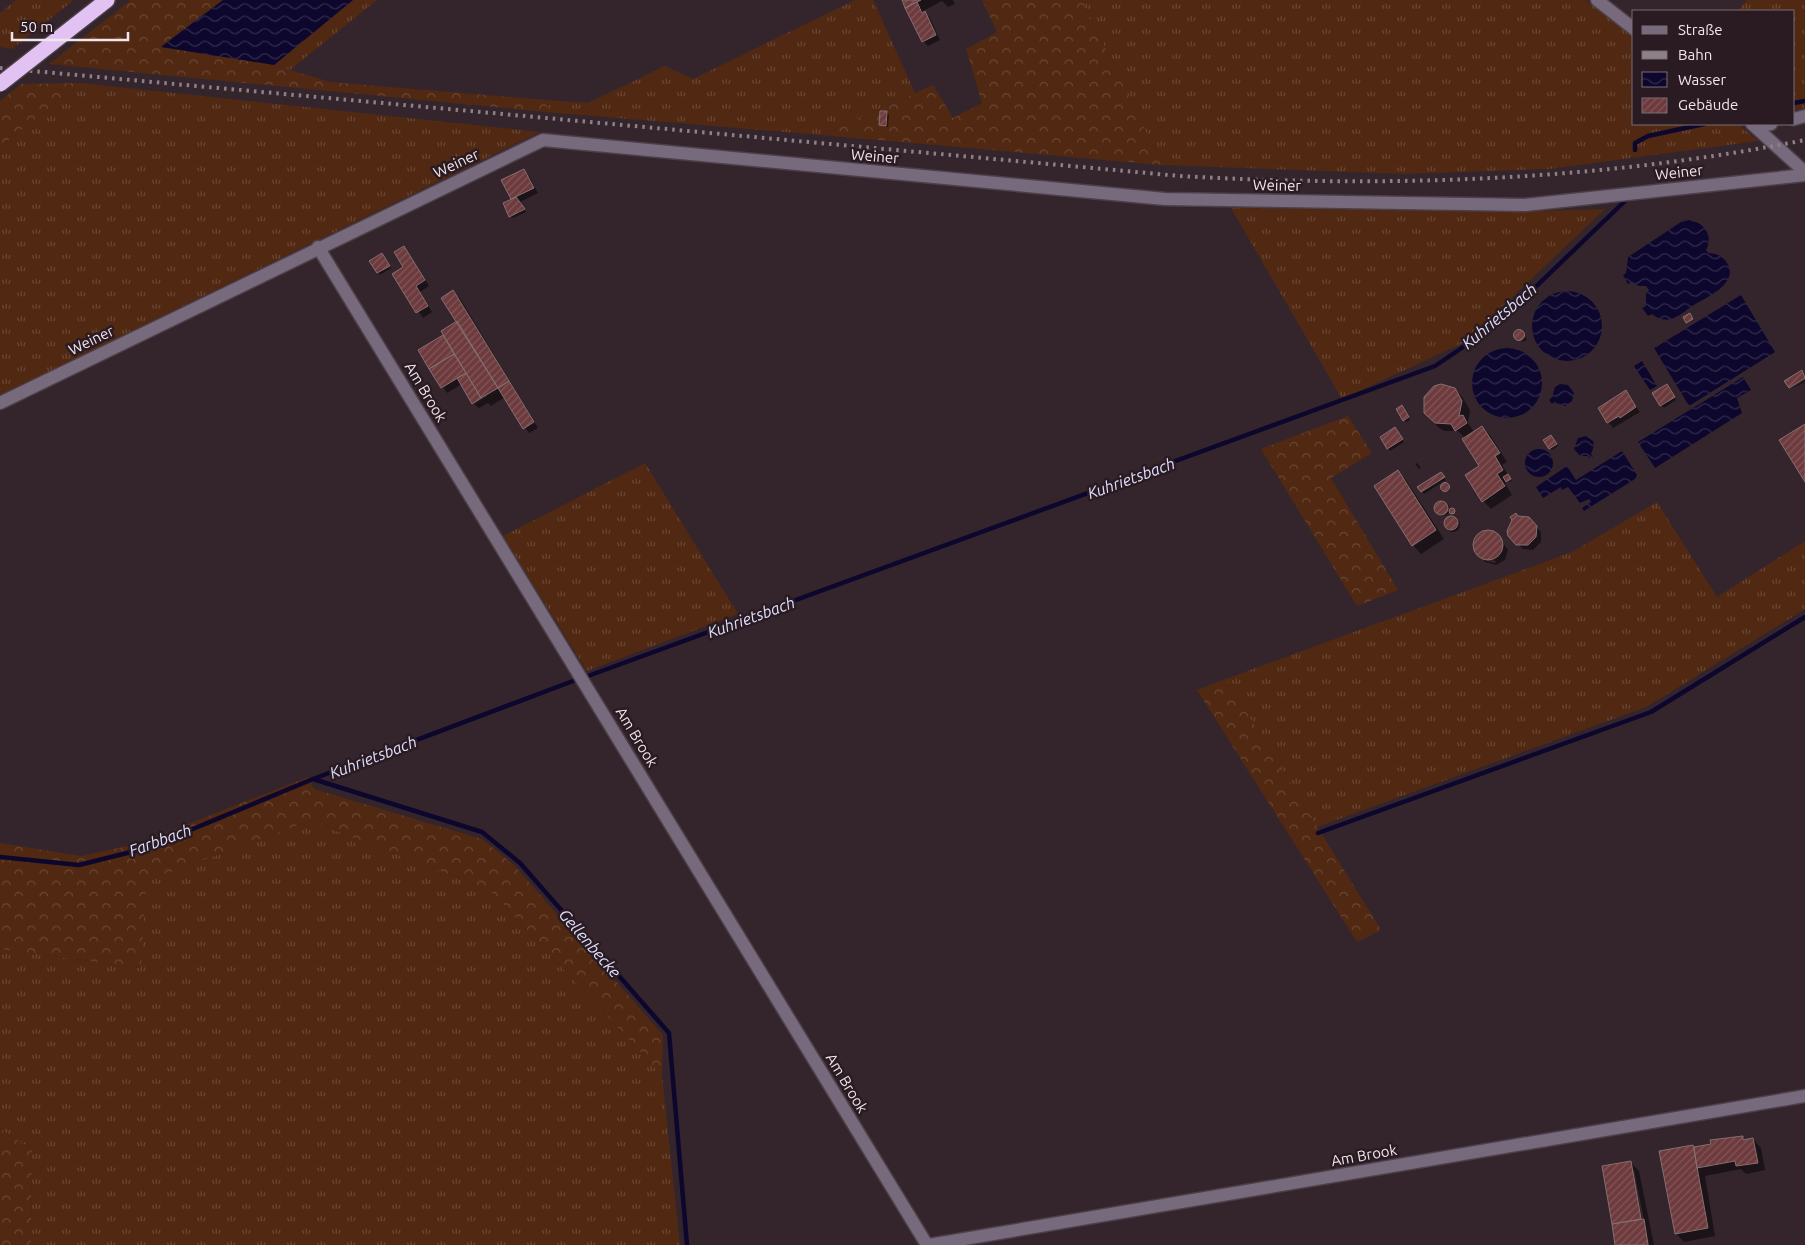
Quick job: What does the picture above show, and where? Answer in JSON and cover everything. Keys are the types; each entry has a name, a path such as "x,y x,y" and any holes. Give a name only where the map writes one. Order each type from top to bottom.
{"highway":[{"path":"0,84 107,0"}],"street":[{"path":"1597,0 1632,27"},
{"path":"1754,125 1805,173"},
{"name":"Weiner","path":"0,402 543,140 1165,199 1525,205 1805,173"},
{"name":"Am Brook","path":"318,247 928,1245 1805,1096"}],"green space":[{"path":"16,0 74,0 12,49 0,47 0,13"},
{"path":"131,0 223,0 161,46 274,65 330,82 547,100 546,112 49,64"},
{"path":"353,0 377,0 290,70 274,65"},
{"path":"855,0 873,0 915,93 821,135 546,112 547,100 588,103 665,66 693,79"},
{"path":"982,0 1082,0 1162,165 821,135 933,85 953,118 982,103 966,49 997,32"},
{"path":"1082,0 1586,0 1632,34 1632,125 1739,125 1758,141 1549,169 1403,174 1162,165"},
{"path":"1747,0 1805,0 1805,108 1795,110 1795,10 1738,10"},
{"path":"81,83 540,132 0,395 0,147"},
{"path":"81,83 0,147 0,101 21,84"},
{"path":"1231,208 1509,212 1605,209 1465,342 1342,399"},
{"path":"1348,416 1372,453 1331,478 1398,590 1357,606 1261,449"},
{"path":"645,463 738,614 587,671 503,536"},
{"path":"1657,502 1717,597 1805,541 1805,609 1646,707 1317,827 1226,679 1572,552"},
{"path":"1226,679 1381,930 1357,942 1197,690"},
{"path":"308,777 314,789 482,839 514,865 663,1035 662,1075 490,890 310,821 146,881 141,968 0,949 0,843 81,856 137,844"},
{"path":"310,821 490,890 662,1075 680,1245 31,1245 32,1149 0,1129 0,949 140,968 146,881"},
{"path":"0,1129 32,1149 31,1245 0,1245"}],"water":[{"path":"223,0 353,0 274,65 161,47"},
{"path":"1694,221 1706,230 1709,240 1706,250 1708,253 1713,253 1725,260 1729,268 1727,282 1715,293 1677,317 1666,320 1652,314 1648,316 1642,308 1646,306 1646,294 1649,290 1646,286 1639,286 1632,282 1628,284 1623,275 1626,273 1628,257 1681,222"},
{"path":"1567,291 1580,294 1592,301 1599,313 1602,326 1599,339 1592,351 1580,358 1567,361 1554,358 1542,351 1535,339 1532,326 1535,313 1542,301 1554,294"},
{"path":"1741,295 1775,352 1689,406 1654,348"},
{"path":"1507,348 1520,351 1532,358 1539,370 1542,383 1539,396 1532,408 1520,415 1507,418 1494,415 1482,408 1475,396 1472,383 1475,370 1482,358 1494,351"},
{"path":"1642,361 1657,386 1650,390 1634,366"},
{"path":"1743,377 1751,390 1737,398 1742,413 1655,468 1638,442"},
{"path":"1560,384 1568,385 1574,393 1572,401 1565,406 1554,402 1552,404 1549,400 1555,387"},
{"path":"1586,436 1593,441 1594,446 1591,454 1593,457 1589,458 1588,456 1580,456 1574,449 1578,438"},
{"path":"1539,449 1549,453 1553,463 1549,473 1539,477 1529,473 1525,463 1529,453"},
{"path":"1622,451 1637,475 1635,479 1584,511 1582,508 1591,502 1589,499 1580,503 1568,487 1562,490 1561,487 1543,498 1536,487 1567,466 1576,480"}],"building":[{"path":"902,0 921,0 905,8"},
{"path":"917,2 922,13 925,11 936,35 922,42 905,8"},
{"path":"880,111 887,111 886,126 879,125"},
{"path":"524,169 534,188 511,199 501,180"},
{"path":"516,197 525,209 509,217 503,203"},
{"path":"404,246 425,280 416,286 428,306 416,313 392,274 403,267 394,252"},
{"path":"382,253 390,266 377,273 369,261"},
{"path":"453,290 509,381 498,388 441,298"},
{"path":"1690,313 1693,319 1686,323 1683,317"},
{"path":"457,321 498,388 481,398 441,331"},
{"path":"1519,329 1525,335 1519,341 1513,335"},
{"path":"443,335 454,354 429,369 418,350"},
{"path":"454,354 466,373 441,388 429,369"},
{"path":"1802,370 1805,378 1789,388 1784,381"},
{"path":"466,373 481,398 472,404 457,378"},
{"path":"509,381 534,422 523,429 498,388"},
{"path":"1441,384 1455,388 1462,401 1459,416 1463,415 1467,423 1455,431 1451,424 1435,423 1424,413 1424,397 1434,386"},
{"path":"1667,384 1675,397 1660,406 1652,393"},
{"path":"1626,390 1636,407 1620,418 1619,416 1607,423 1598,408"},
{"path":"1402,405 1409,417 1403,421 1396,409"},
{"path":"1805,424 1805,482 1779,440"},
{"path":"1482,426 1500,453 1495,456 1503,470 1497,474 1505,486 1482,502 1465,475 1479,466 1462,439"},
{"path":"1395,427 1403,439 1387,449 1380,437"},
{"path":"1551,435 1557,444 1549,449 1543,440"},
{"path":"1398,470 1436,530 1412,546 1374,486"},
{"path":"1441,472 1445,477 1421,492 1417,487"},
{"path":"1508,474 1511,479 1506,482 1503,477"},
{"path":"1445,482 1450,487 1445,492 1440,487"},
{"path":"1438,501 1444,501 1448,508 1444,515 1438,515 1434,511 1434,505"},
{"path":"1452,508 1455,511 1452,514 1449,511"},
{"path":"1516,513 1518,516 1529,517 1537,526 1536,537 1528,545 1516,545 1508,536 1507,531 1512,520 1510,517"},
{"path":"1451,516 1456,518 1458,523 1456,528 1451,530 1446,528 1444,523 1446,518"},
{"path":"1488,530 1499,534 1503,545 1499,556 1488,560 1477,556 1473,545 1477,534"},
{"path":"1743,1136 1743,1140 1753,1138 1758,1163 1736,1166 1735,1161 1697,1168 1694,1147 1711,1144 1710,1140"},
{"path":"1693,1145 1708,1228 1675,1234 1659,1151"},
{"path":"1631,1161 1641,1219 1612,1224 1602,1166"},
{"path":"1644,1219 1648,1245 1615,1245 1612,1224"}],"waterway":[{"name":"Kuhrietsbach","path":"1795,103 1805,101"},
{"name":"Kuhrietsbach","path":"1635,150 1635,143 1648,136 1699,125"},
{"name":"Kuhrietsbach","path":"588,676 1435,366 1478,337 1523,299 1626,200"},
{"path":"1318,833 1651,712 1805,617"},
{"name":"Farbbach","path":"0,857 79,865 147,848 313,779 573,681"},
{"name":"Gellenbecke","path":"313,779 482,832 520,863 669,1033 687,1245"}],"railway":[{"path":"0,68 1180,176 1259,180 1415,181 1572,173 1650,165 1805,140"}]}
